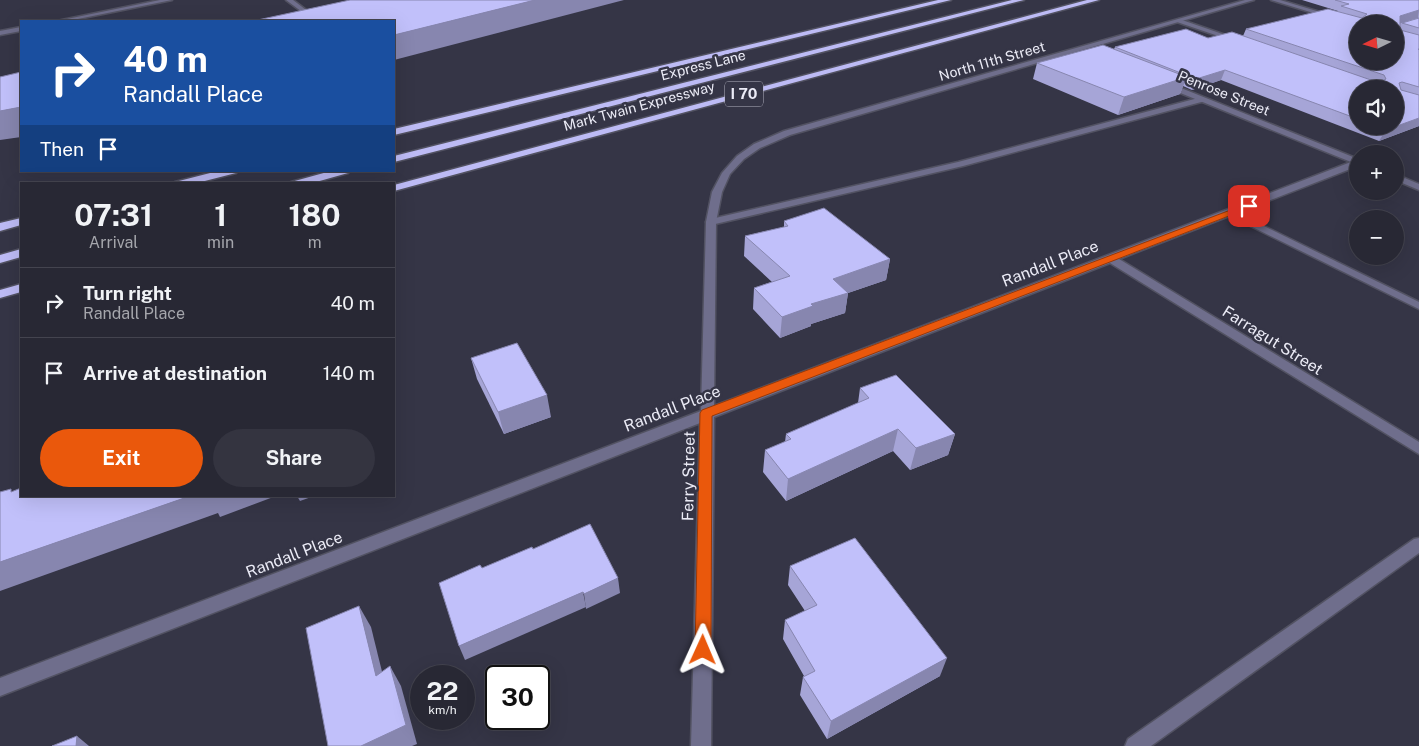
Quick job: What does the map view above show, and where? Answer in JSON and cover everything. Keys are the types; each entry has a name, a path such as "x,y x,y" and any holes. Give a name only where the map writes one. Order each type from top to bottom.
{"highway":[{"name":"Mark Twain Expressway","path":"395,132 947,0"},
{"name":"Express Lane","path":"395,159 1020,0"},
{"name":"Mark Twain Expressway","path":"395,188 1095,0"},
{"path":"188,182 228,172"},
{"path":"303,182 340,172"},
{"path":"0,227 20,222"},
{"path":"0,259 20,253"},
{"path":"0,294 20,288"}],"street":[{"path":"65,20 169,0"},
{"path":"289,0 316,20"},
{"name":"North 11th Street","path":"742,154 765,141 787,133 1252,0"},
{"path":"1274,0 1349,22"},
{"path":"1178,21 1239,42"},
{"path":"0,33 20,29"},
{"path":"1081,49 1098,56"},
{"name":"Penrose Street","path":"1159,81 1349,158"},
{"path":"711,222 960,164 1202,99"},
{"name":"Ferry Street","path":"701,746 711,222 720,185 742,154"},
{"name":"Randall Place","path":"0,687 706,413 1231,213 1349,166"},
{"path":"1404,181 1419,187"},
{"path":"1231,213 1419,306"},
{"name":"Farragut Street","path":"1110,259 1419,449"},
{"path":"1135,746 1419,544"}],"building":[{"path":"350,0 535,0 395,35 395,20 258,20"},
{"path":"1335,0 1419,0 1419,10 1403,15 1366,15 1367,14 1341,6 1349,4"},
{"path":"1328,9 1351,15 1349,15 1349,63 1246,29"},
{"path":"1419,18 1419,28 1404,24"},
{"path":"1186,29 1208,38 1232,32 1371,80 1349,80 1349,116 1225,70 1196,79 1115,47"},
{"path":"1404,31 1419,35 1419,87 1404,83 1404,80 1384,80 1386,79 1384,75 1369,70 1404,70"},
{"path":"1103,45 1187,77 1124,97 1037,63"},
{"path":"20,72 20,107 0,111 0,77"},
{"path":"1404,91 1419,95 1419,118 1404,123"},
{"path":"824,208 890,259 833,279 848,293 811,304 813,306 782,317 754,288 790,276 745,236 788,226 784,221"},
{"path":"517,343 547,395 498,412 471,358"},
{"path":"896,375 955,434 916,448 898,429 788,479 765,450 791,439 786,434 869,398 860,388"},
{"path":"20,488 20,497 187,497 0,562 0,492 11,489 11,492"},
{"path":"590,524 618,578 459,646 439,583 480,565 482,568 532,547 533,549"},
{"path":"855,538 947,658 831,721 803,677 815,671 785,620 817,605 790,566"},
{"path":"359,606 376,676 390,666 406,725 361,746 328,746 306,628"},
{"path":"77,736 76,746 52,746"}],"route":[{"path":"703,650 706,413 1249,206"}]}
